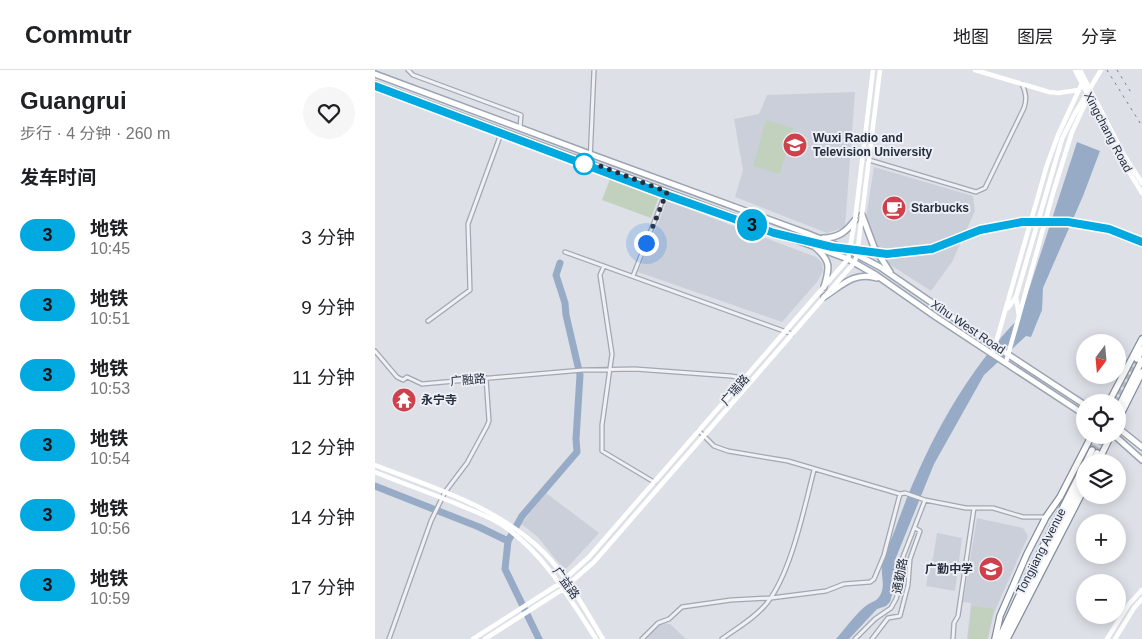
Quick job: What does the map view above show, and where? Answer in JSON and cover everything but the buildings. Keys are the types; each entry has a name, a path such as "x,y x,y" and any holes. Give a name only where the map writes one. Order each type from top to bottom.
{"highway":[{"path":"1113,394 1142,339"},
{"path":"1124,394 1142,349"},
{"path":"1126,404 1142,372"},
{"path":"997,639 1000,616 1008,597 1046,518 1060,497 1087,444"},
{"name":"Tongjiang Avenue","path":"997,639 1076,481"},
{"name":"Tongjiang Avenue","path":"1006,639 1025,594 1076,494"},
{"path":"1006,639 1076,504"}],"main road":[{"name":"广瑞路","path":"473,639 559,584 589,557 848,259 855,220 873,70"},
{"name":"广瑞路","path":"485,639 569,585 594,562 854,263 857,255 879,70"},
{"path":"975,70 1058,94 1079,90"},
{"name":"Xingchang Road","path":"1075,70 1091,91 1124,155 1142,184"},
{"name":"Xingchang Road","path":"1080,70 1088,96 1120,157 1142,193"},
{"path":"1005,313 1016,297 1062,139 1101,70"},
{"name":"Xihu West Road","path":"375,74 820,238 850,251 892,275 1076,399"},
{"path":"993,353 1047,165 1058,135 1083,81"},
{"name":"Xihu West Road","path":"375,84 848,259 883,280 1076,409"},
{"path":"1007,363 1072,132 1091,91"},
{"path":"862,215 874,246 892,275"},
{"path":"820,238 839,236 848,230 855,220"},
{"path":"813,245 827,261 828,273 824,287"},
{"path":"824,297 856,277 868,276 883,280"},
{"path":"1016,297 1019,316"},
{"path":"1126,434 1142,447"},
{"path":"1123,444 1142,460"},
{"path":"375,465 482,508 520,535"},
{"path":"375,472 505,524"},
{"name":"广益路","path":"520,535 539,547 565,579 603,639"},
{"name":"广益路","path":"520,535 563,589 596,639"},
{"path":"1107,639 1129,604 1142,590"},
{"path":"1115,639 1134,608 1142,599"}],"street":[{"path":"408,70 413,75 521,115 520,128"},
{"path":"590,162 594,70"},
{"path":"868,160 976,192 981,191 985,188 1024,108 1026,93 1022,84"},
{"path":"428,321 470,290 468,224 502,131"},
{"path":"633,276 667,192"},
{"path":"565,252 792,334"},
{"path":"603,266 600,275 612,354 601,425 602,451 654,483"},
{"name":"广融路","path":"375,350 397,377 403,380 407,377 422,384 575,370 609,369"},
{"path":"609,369 731,376 737,377 742,381"},
{"path":"389,639 431,521 445,492 467,462 489,422 486,378"},
{"path":"699,431 714,446 728,451 788,462 925,500 973,508 993,508 1023,517 1046,518"},
{"path":"722,639 754,615 771,598 781,580 787,566 814,470"},
{"path":"642,639 658,623 669,619 682,607 731,600 771,598 826,591 844,584 870,582 874,579 884,555 900,494"},
{"name":"通勤路","path":"855,639 875,619 891,608 896,599 899,589 901,562 925,500"},
{"path":"953,639 973,508"},
{"path":"872,639 888,618 900,616 908,585 910,559 920,531 915,528"}],"shaded area":[{"name":"Wuxi Radio and Television University","path":"855,92 845,227 827,233 735,197 743,170 734,119 759,114 767,95"},
{"path":"874,167 973,196 975,211 952,262 931,291 886,262 868,229 866,218"},
{"path":"667,201 816,257 822,263 823,271 817,282 782,322 638,272"},
{"path":"546,493 599,533 566,569 557,561 538,537 521,524"},
{"name":"广勤中学","path":"977,518 1023,528 1028,536 994,613 988,639 967,639 971,603 963,602"},
{"path":"937,533 962,538 955,591 926,586"},
{"path":"661,623 670,624 686,639 644,639"}],"green space":[{"path":"766,120 793,128 780,174 753,166"},
{"path":"610,179 657,196 658,199 651,218 602,200"},
{"path":"972,606 994,609 987,639 968,639"}],"water":[{"path":"1077,142 1100,151 1083,196 1043,288 1042,310 1031,337 1026,336 984,375 934,464 895,560 895,584 890,602 886,606 877,609 849,639 836,639 859,612 879,597 883,586 882,567 884,557 933,440 963,388 999,339 1020,317"}],"waterway":[{"path":"539,639 505,569 508,541 522,516 577,452 576,439 580,375 565,303 556,275 560,263"},
{"path":"375,486 479,527 508,541"}],"tunnel":[{"path":"1119,394 1137,359"},
{"path":"1092,450 1095,444"},
{"path":"1097,453 1101,444"}],"railway":[{"path":"1107,70 1142,126"},
{"path":"1117,70 1132,94"}],"metro line":[{"name":"3","path":"375,86 658,192 774,233 832,247 887,254 932,249 980,230 1022,222 1068,222 1109,229 1142,242"}],"place":[{"name":"Wuxi Radio and Television University","path":"795,145"},
{"name":"Starbucks","path":"894,208"},
{"name":"永宁寺","path":"404,400"},
{"name":"广勤中学","path":"991,569"}],"route":[{"path":"584,164 590,162 667,192 646,243"}]}
